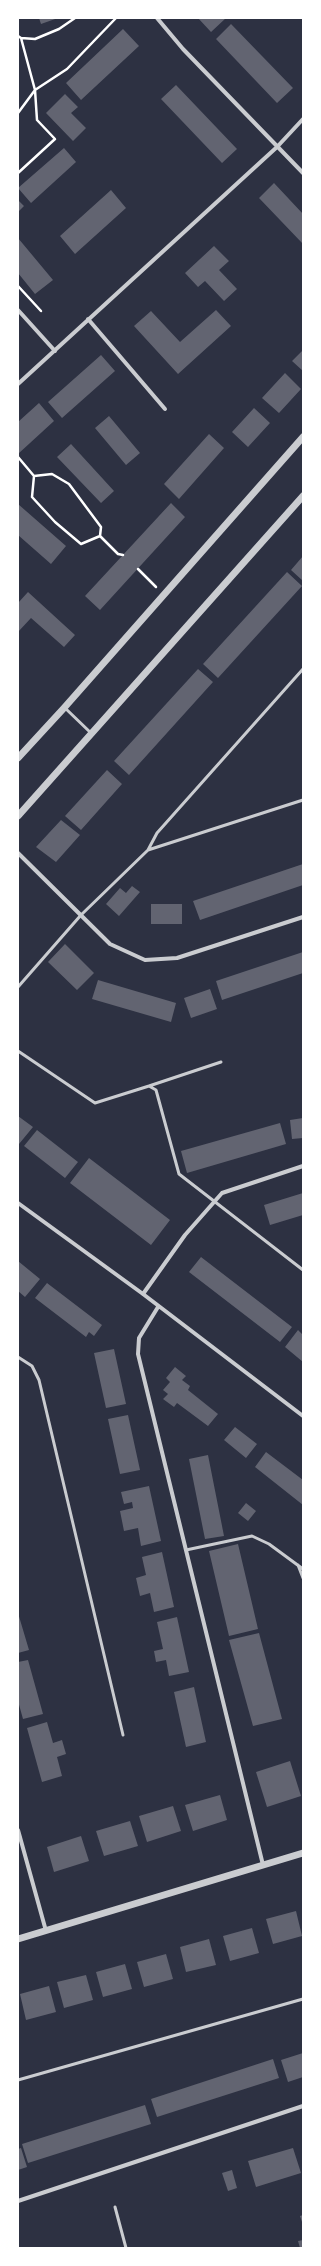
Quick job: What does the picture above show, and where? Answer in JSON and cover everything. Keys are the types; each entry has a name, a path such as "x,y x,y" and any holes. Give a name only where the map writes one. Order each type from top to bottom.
{"street":[{"path":"157,18 183,49 303,173"},
{"path":"18,384 277,147 303,119"},
{"path":"18,310 55,351"},
{"path":"88,319 165,408"},
{"path":"18,758 64,708 303,437"},
{"path":"18,816 303,496"},
{"path":"18,853 110,944 144,960 177,958 303,917"},
{"path":"143,1294 185,1235 222,1193 303,1166"},
{"path":"18,1203 143,1294 303,1416"},
{"path":"158,1306 139,1338 138,1354 263,1865"},
{"path":"18,1830 46,1931"},
{"path":"18,1939 303,1853"},
{"path":"18,2201 303,2106"}],"lane":[{"path":"18,987 81,915 148,850 157,833 303,669"},
{"path":"64,708 91,733"},
{"path":"148,850 303,800"},
{"path":"18,1051 95,1102 221,1062"},
{"path":"149,1086 156,1090 179,1174 303,1270"},
{"path":"18,1357 32,1366 38,1380 123,1735"},
{"path":"186,1550 252,1536 270,1544 303,1569"},
{"path":"298,1565 303,1578"},
{"path":"18,2080 303,1999"},
{"path":"115,2207 126,2248"}],"path":[{"path":"18,173 56,140 37,120 35,90 19,37 35,38 59,29 74,18"},
{"path":"18,113 35,90 67,69 116,18"},
{"path":"18,286 40,311"},
{"path":"18,457 34,476 32,496 55,522 81,544 100,536"},
{"path":"34,476 52,474 69,484 101,527 100,536"},
{"path":"100,536 118,554 123,555"},
{"path":"138,569 164,595"}],"building":[{"path":"39,18 58,18 41,24"},
{"path":"198,18 226,18 211,32"},
{"path":"231,24 293,88 277,103 216,39"},
{"path":"123,29 139,46 81,100 66,83"},
{"path":"176,85 237,149 222,163 161,99"},
{"path":"65,94 78,107 71,113 86,128 73,141 46,113"},
{"path":"64,148 76,162 31,203 18,188"},
{"path":"274,183 303,214 303,244 259,198"},
{"path":"111,190 126,208 75,254 60,236"},
{"path":"18,200 24,206 18,212"},
{"path":"18,238 53,280 35,294 18,273"},
{"path":"214,246 229,261 219,270 237,289 224,301 205,281 198,287 185,273"},
{"path":"216,310 231,326 178,374 134,326 151,311 180,342"},
{"path":"303,350 303,371 292,361"},
{"path":"101,355 115,371 62,418 48,402"},
{"path":"285,373 301,389 279,413 262,398"},
{"path":"39,403 54,421 18,454 18,422"},
{"path":"254,408 270,423 248,447 232,432"},
{"path":"109,416 140,453 126,465 95,428"},
{"path":"209,434 224,448 179,499 164,484"},
{"path":"71,444 114,491 101,503 57,457"},
{"path":"171,503 185,517 100,610 85,596"},
{"path":"18,504 66,546 51,564 18,535"},
{"path":"303,556 303,581 291,570"},
{"path":"287,572 302,586 218,678 203,664"},
{"path":"28,592 75,635 64,647 31,618 18,632 18,603"},
{"path":"198,669 213,682 129,775 114,761"},
{"path":"107,770 122,784 81,830 65,816"},
{"path":"61,820 80,835 56,862 36,847"},
{"path":"303,864 303,885 200,920 193,901"},
{"path":"132,886 140,892 119,916 106,904 120,888 126,893"},
{"path":"151,904 182,904 182,924 151,924"},
{"path":"65,944 94,973 77,990 48,962"},
{"path":"303,952 303,973 222,1000 216,981"},
{"path":"98,980 176,1003 171,1022 92,999"},
{"path":"210,989 217,1009 191,1018 184,998"},
{"path":"18,1116 33,1127 19,1144 18,1143"},
{"path":"303,1118 303,1138 292,1139 290,1120"},
{"path":"280,1123 286,1144 187,1173 181,1151"},
{"path":"37,1130 78,1162 65,1178 24,1146"},
{"path":"89,1158 170,1220 151,1245 70,1183"},
{"path":"303,1193 303,1215 270,1225 264,1205"},
{"path":"201,1257 292,1327 280,1342 189,1272"},
{"path":"18,1261 40,1279 25,1297 18,1291"},
{"path":"47,1283 102,1325 94,1336 89,1332 86,1337 35,1298"},
{"path":"298,1330 303,1335 303,1362 285,1347"},
{"path":"114,1349 126,1404 106,1408 94,1353"},
{"path":"175,1367 186,1376 182,1380 190,1386 188,1390 218,1414 208,1426 177,1403 174,1407 163,1399 168,1394 163,1390 170,1382 166,1378"},
{"path":"128,1415 140,1470 120,1474 108,1419"},
{"path":"235,1427 257,1444 246,1458 224,1440"},
{"path":"266,1452 303,1480 303,1505 255,1467"},
{"path":"208,1455 224,1536 205,1539 189,1459"},
{"path":"149,1486 161,1541 141,1546 138,1528 124,1531 120,1511 133,1508 132,1502 124,1504 121,1492"},
{"path":"246,1503 256,1511 248,1521 238,1513"},
{"path":"238,1544 258,1629 229,1636 209,1551"},
{"path":"162,1552 174,1607 154,1612 150,1593 140,1596 136,1578 146,1575 142,1557"},
{"path":"18,1613 29,1650 18,1653"},
{"path":"177,1617 189,1672 169,1676 166,1660 156,1662 154,1651 163,1649 157,1622"},
{"path":"259,1633 282,1719 253,1726 229,1640"},
{"path":"28,1660 43,1714 23,1719 18,1701 18,1662"},
{"path":"194,1687 206,1742 186,1747 174,1692"},
{"path":"47,1722 53,1743 62,1740 66,1754 57,1757 62,1776 42,1782 27,1728"},
{"path":"290,1761 301,1796 267,1807 256,1772"},
{"path":"220,1795 227,1820 193,1831 185,1805"},
{"path":"173,1806 181,1831 147,1842 139,1816"},
{"path":"130,1821 138,1846 104,1856 96,1831"},
{"path":"81,1836 89,1861 54,1872 47,1847"},
{"path":"296,1911 302,1936 273,1944 266,1919"},
{"path":"252,1928 259,1953 230,1961 223,1936"},
{"path":"209,1939 216,1965 186,1972 180,1947"},
{"path":"166,1954 173,1979 144,1987 137,1962"},
{"path":"125,1964 132,1989 103,1997 96,1972"},
{"path":"86,1975 93,2000 64,2008 57,1982"},
{"path":"49,1986 56,2012 26,2020 20,1994"},
{"path":"303,2053 303,2077 288,2082 281,2060"},
{"path":"273,2059 279,2078 157,2117 151,2099"},
{"path":"145,2105 151,2124 28,2163 22,2144"},
{"path":"21,2148 27,2167 18,2170 18,2149"},
{"path":"293,2148 301,2173 256,2187 248,2161"},
{"path":"232,2170 237,2188 228,2191 222,2173"},
{"path":"303,2215 303,2225 300,2216"},
{"path":"303,2240 303,2248 300,2248 298,2241"}]}
